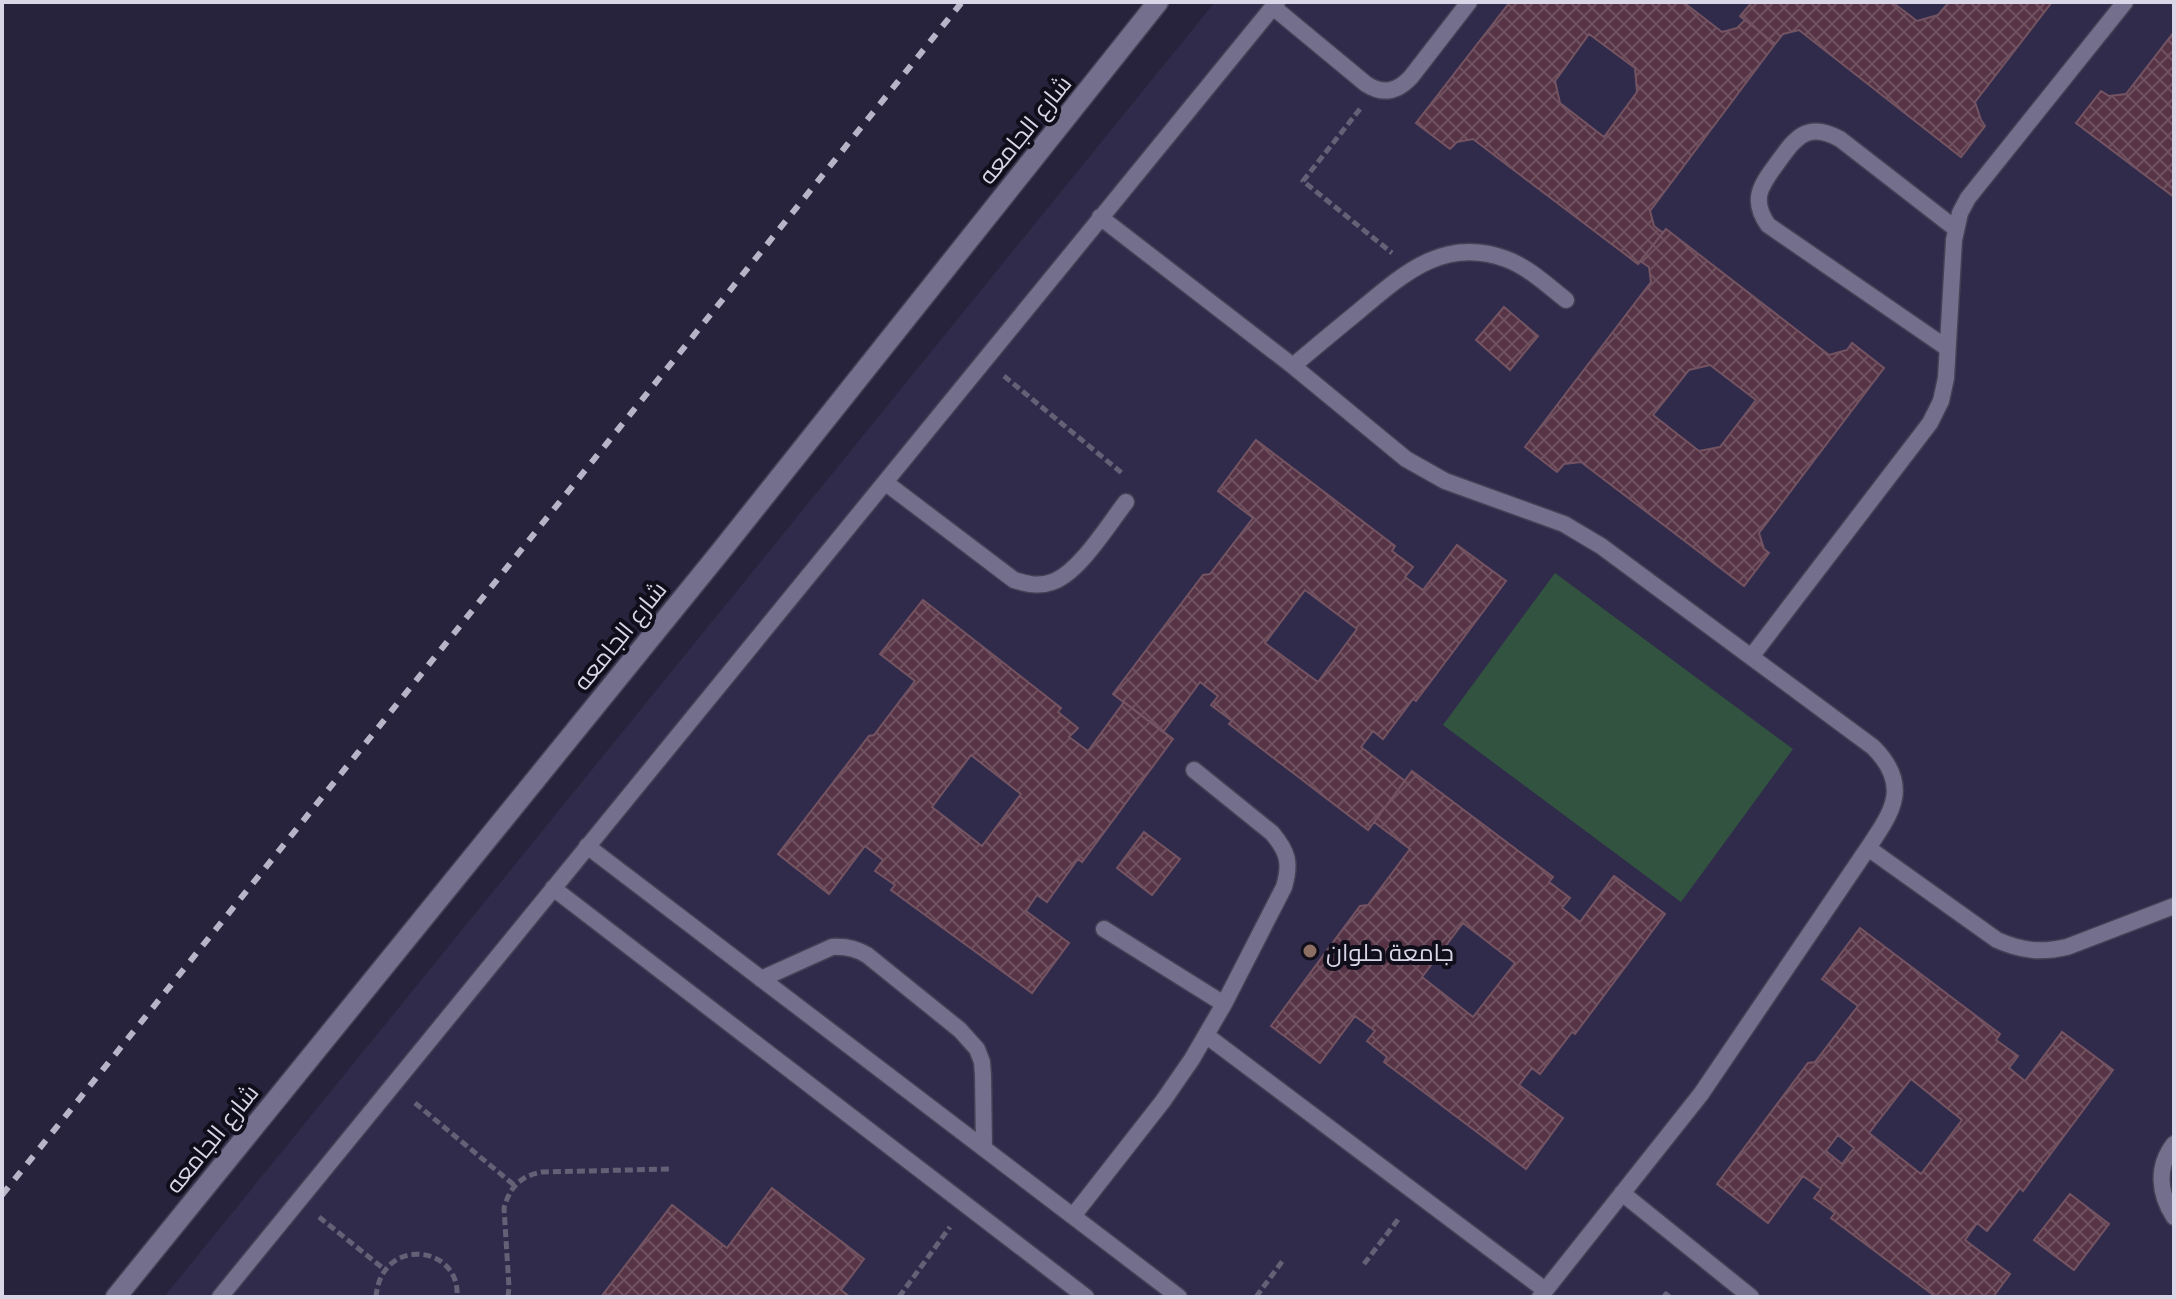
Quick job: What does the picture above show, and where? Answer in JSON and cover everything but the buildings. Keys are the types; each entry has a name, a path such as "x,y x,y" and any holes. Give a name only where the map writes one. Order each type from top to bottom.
{"street":[{"name":"شارع الجامعه","path":"116,1297 721,551 1158,2"}],"lane":[{"path":"220,1297 1275,4 1375,90 1390,92 1402,87 1469,2"},
{"path":"1751,657 1930,423 1941,401 1946,378 1956,229 1960,213 1968,198 2125,2"},
{"path":"1947,348 1768,225 1761,216 1759,194 1763,183 1792,142 1807,132 1824,132 1840,139 1956,229"},
{"path":"1100,217 1293,366 1406,459 1445,481 1564,524 1601,546 1873,747 1891,771 1895,786 1889,816 1701,1094 1542,1294 1418,1194 1207,1036"},
{"path":"1293,366 1412,268 1435,257 1460,252 1483,253 1506,259 1527,270 1566,300"},
{"path":"886,483 1014,580 1032,585 1050,584 1066,576 1126,502"},
{"path":"1073,1216 1163,1101 1207,1036 1284,887 1288,872 1282,845 1272,833 1194,770"},
{"path":"587,846 1179,1297"},
{"path":"1868,848 1997,940 2031,952 2067,947 2174,906"},
{"path":"553,888 1086,1297"},
{"path":"1104,929 1224,1004"},
{"path":"761,979 832,947 844,946 867,955 960,1030 977,1049 983,1075 984,1148"},
{"path":"2174,1144 2163,1163 2160,1180 2163,1197 2174,1217"},
{"path":"1622,1193 1751,1297"}],"path":[{"path":"1375,90 1303,181 1412,268"},
{"path":"985,361 1138,487 1126,502"},
{"path":"393,1085 514,1185"},
{"path":"508,1297 504,1208 514,1185 542,1172 671,1169"},
{"path":"1364,1264 1418,1194"},
{"path":"298,1201 384,1269"},
{"path":"899,1297 966,1206"},
{"path":"376,1297 377,1284 384,1269 397,1259 412,1254 428,1255 443,1262 453,1275 457,1297"},
{"path":"1256,1297 1284,1259"}],"shaded area":[{"name":"جامعة حلوان","path":"1215,2 2174,2 2174,1297 164,1297"}],"green space":[{"path":"1555,573 1793,749 1681,902 1443,725"}],"railway":[{"path":"2,1195 962,2"}],"place":[{"name":"جامعة حلوان","path":"1310,951"}]}
